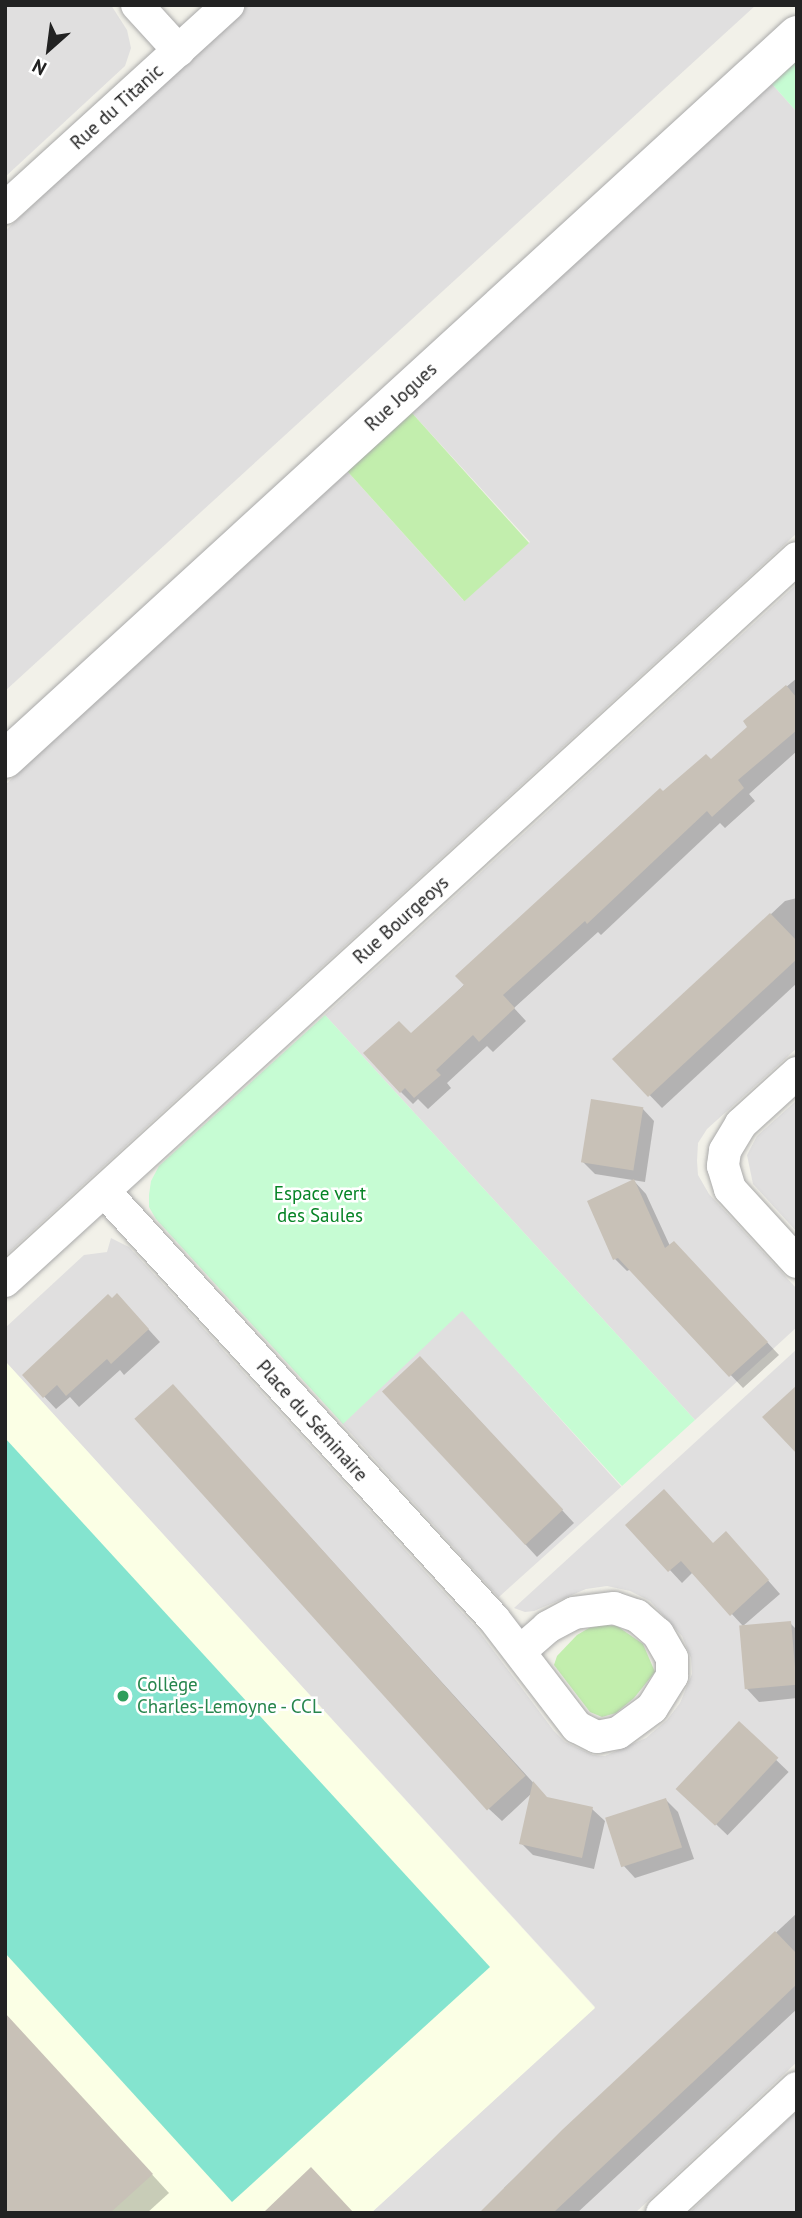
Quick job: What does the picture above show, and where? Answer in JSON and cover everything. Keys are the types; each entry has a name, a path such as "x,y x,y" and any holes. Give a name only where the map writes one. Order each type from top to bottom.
{"street":[{"path":"137,5 179,51"},
{"name":"Rue du Titanic","path":"5,208 228,5"},
{"name":"Rue Jogues","path":"5,759 797,36"},
{"name":"Rue Bourgeoys","path":"5,1281 797,558"},
{"path":"797,1073 741,1124 724,1152 723,1166 730,1189 797,1262"},
{"name":"Place du Séminaire","path":"104,1191 520,1651 571,1721 597,1737 618,1733 635,1723 663,1695 673,1676 672,1658 658,1634 637,1616 614,1608 574,1613 548,1627 520,1651"},
{"path":"662,2213 797,2088"}],"shaded area":[{"path":"5,5 111,5 127,30 131,48 125,66 5,177"},
{"path":"248,5 756,5 5,691 5,231"},
{"path":"772,84 797,112 797,533 5,1256 5,785 348,472 463,600 530,542 412,413"},
{"path":"797,584 797,1048 707,1129 698,1143 697,1161 698,1175 709,1194 797,1289 797,1327 695,1420 325,1015"},
{"path":"797,1100 797,1232 753,1184 747,1155 757,1136"},
{"path":"111,1238 129,1247 478,1630 554,1731 565,1742 593,1755 605,1756 646,1738 667,1720 680,1703 692,1674 691,1658 682,1636 650,1601 630,1591 607,1586 586,1589 534,1611 525,1612 514,1608 797,1349 797,2062 635,2213 371,2213 595,2007 5,1361 5,1328 84,1255 107,1252"},
{"path":"462,1310 621,1487 499,1597 339,1420"},
{"name":"Collège Charles-Lemoyne - CCL","path":"5,1361 595,2008 371,2213 5,2213"},
{"path":"797,2111 797,2213 689,2213 715,2188"}],"green space":[{"path":"797,61 797,112 772,84"},
{"path":"412,413 529,543 464,601 347,471"},
{"name":"Espace vert des Saules","path":"325,1015 695,1420 622,1486 462,1311 343,1424 156,1219 149,1207 149,1195 151,1181 159,1166"},
{"name":"Collège Charles-Lemoyne - CCL","path":"5,1438 490,1967 232,2202 5,1953"},
{"path":"617,1626 643,1644 655,1672 634,1698 616,1713 602,1717 590,1712 554,1665 557,1656 577,1635 589,1628"}],"building":[{"path":"786,685 797,698 797,730 738,780 744,788 712,817 707,811 587,924 585,921 503,995 515,1008 479,1042 473,1035 436,1070 441,1075 414,1098 405,1088 400,1093 363,1053 399,1021 411,1033 464,985 455,976 660,788 663,791 706,754 711,759 747,727 743,721"},
{"path":"770,913 797,941 797,959 648,1097 612,1059"},
{"path":"591,1099 643,1107 633,1171 581,1162"},
{"path":"634,1179 665,1248 674,1241 768,1342 729,1377 618,1258 613,1260 587,1201"},
{"path":"117,1293 149,1329 111,1364 107,1359 66,1396 57,1385 43,1398 22,1375 108,1294 112,1298"},
{"path":"420,1356 563,1510 525,1545 382,1391"},
{"path":"173,1384 526,1776 487,1810 134,1419"},
{"path":"797,1385 797,1454 762,1417"},
{"path":"664,1489 713,1543 726,1531 769,1580 730,1616 681,1561 668,1572 625,1525"},
{"path":"791,1621 797,1685 745,1689 739,1626"},
{"path":"739,1721 778,1758 715,1826 676,1789"},
{"path":"533,1781 547,1797 593,1807 582,1858 519,1844"},
{"path":"666,1798 682,1847 621,1867 605,1818"},
{"path":"775,1931 797,1954 797,1984 753,2026 553,2213 479,2213 562,2130"},
{"path":"5,2013 153,2174 110,2213 5,2213"},
{"path":"311,2167 354,2213 263,2213 288,2189"}],"place":[{"name":"Collège Charles-Lemoyne - CCL","path":"123,1696"}]}
